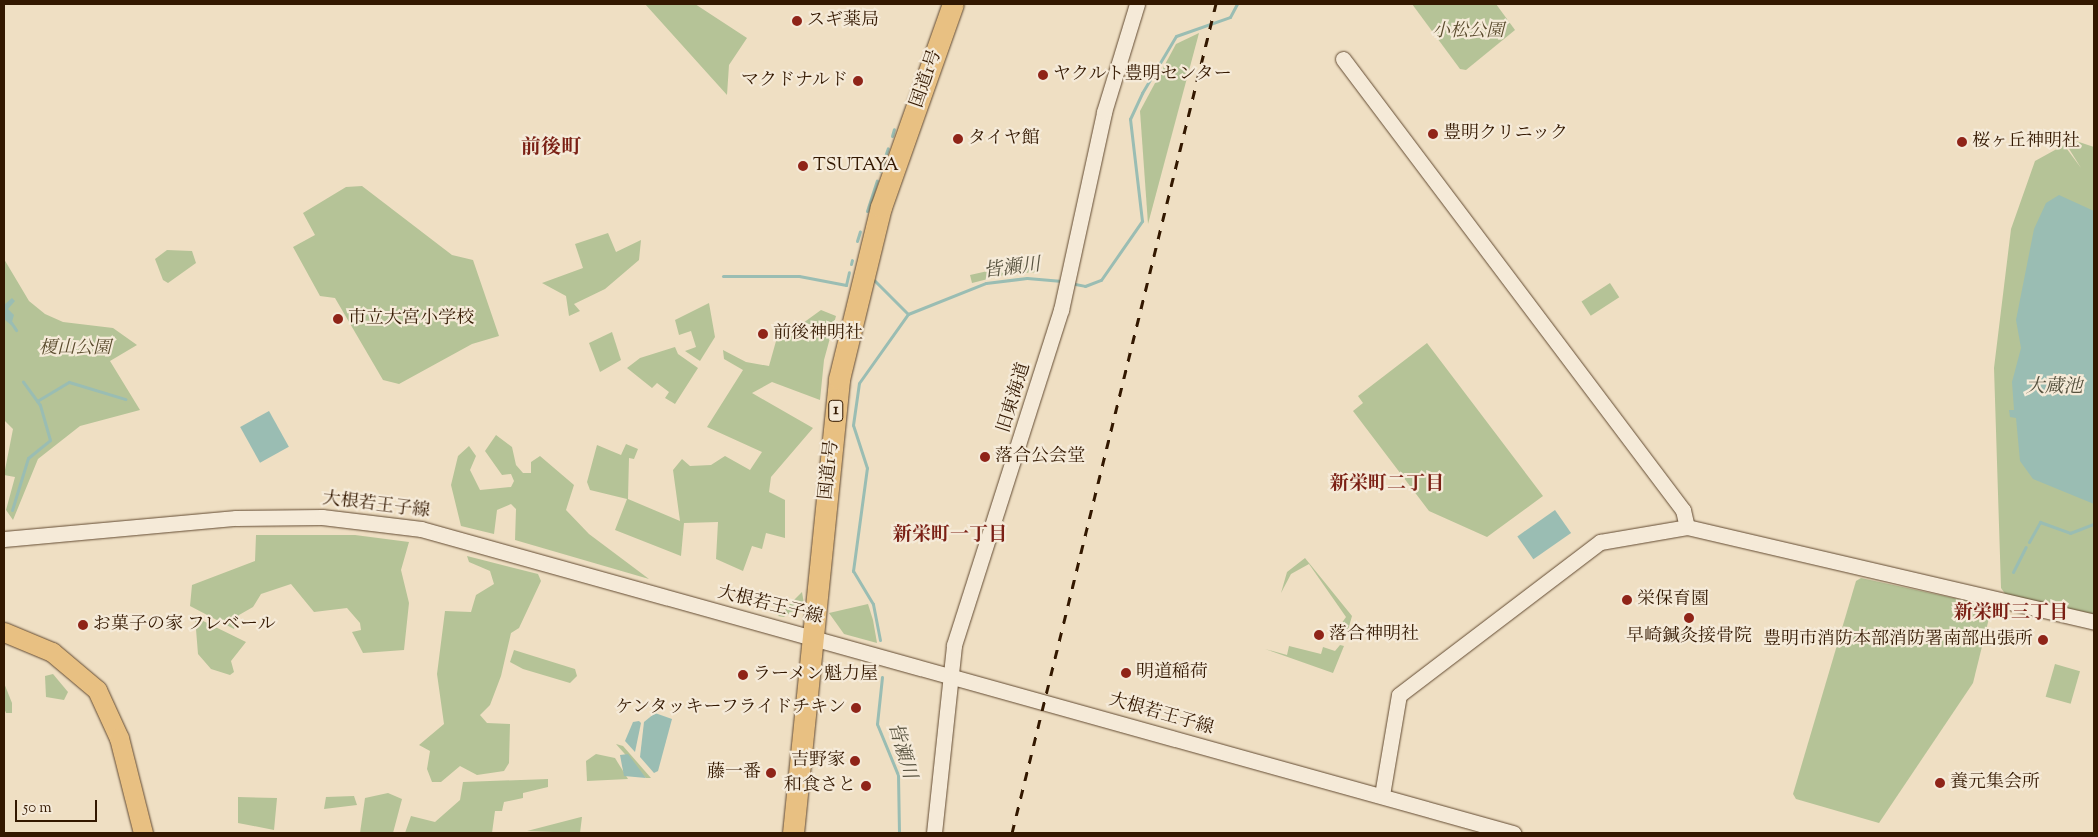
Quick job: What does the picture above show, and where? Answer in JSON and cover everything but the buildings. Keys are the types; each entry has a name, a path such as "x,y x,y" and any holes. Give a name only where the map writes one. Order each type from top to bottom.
{"highway":[{"name":"国道1号","path":"793,833 839,379 858,293 881,207 953,4"}],"main road":[{"path":"4,632 52,652 97,690 119,738 143,833"}],"street":[{"name":"旧東海道","path":"934,833 950,677 964,613 1064,296 1104,112 1137,4"},
{"path":"1343,59 1683,510 1688,527"},
{"name":"大根若王子線","path":"4,539 236,518 322,517 422,529 812,636 950,677 1382,795 1513,833"},
{"path":"1382,795 1399,695 1600,542 1688,527 2094,622"}],"green space":[{"path":"645,4 695,4 747,38 729,65 727,95"},
{"name":"小松公園","path":"1412,4 1496,4 1515,30 1466,70 1460,69"},
{"path":"1199,33 1148,224 1140,111 1176,44"},
{"path":"2073,140 2094,147 2094,614 2006,595 2001,588 1994,368 2011,229 2035,161 2064,145 2081,168 2066,144"},
{"path":"362,186 452,255 473,260 499,336 472,344 399,384 383,380 335,298 320,296 293,247 315,235 303,213 346,187"},
{"path":"608,233 616,252 641,240 639,260 605,289 574,304 580,311 569,316 566,296 542,283 583,268 575,244"},
{"path":"167,250 192,251 196,263 168,283 163,280 155,259"},
{"name":"榎山公園","path":"4,259 29,301 45,314 63,322 113,328 137,345 110,361 140,410 80,426 38,459 13,520 6,510 15,477 4,475 13,429 4,420"},
{"path":"1041,259 1040,272 1008,274 972,283 970,275"},
{"path":"1610,283 1619,297 1591,316 1581,302"},
{"path":"709,303 715,337 700,361 685,351 696,347 691,331 679,335 675,320"},
{"path":"821,310 836,316 824,360 820,400 772,382 752,393 813,428 771,477 769,492 785,500 785,538 766,533 762,549 752,546 743,571 716,559 718,522 684,523 681,556 615,530 627,499 590,490 587,482 597,445 621,455 626,444 638,449 634,459 629,458 628,499 680,521 673,470 682,459 690,466 711,465 725,456 750,470 762,452 707,427 743,370 724,359 723,350 746,362 769,366 778,334 792,331"},
{"path":"612,332 621,360 600,372 589,343"},
{"path":"1427,343 1543,496 1487,537 1429,511 1353,411 1363,403 1358,396"},
{"path":"675,347 678,354 698,368 675,404 665,398 669,392 657,383 652,388 627,368 640,358"},
{"path":"496,435 512,447 516,465 523,473 531,473 531,462 540,456 574,485 566,510 589,534 649,579 515,540 516,509 511,504 497,510 494,534 461,526 451,485 458,456 469,446 476,456 470,470 480,490 511,487 514,481 511,474 502,475 485,451"},
{"path":"256,535 355,535 409,542 401,570 409,603 404,650 363,653 352,632 361,630 360,623 347,608 314,612 291,584 261,594 253,607 239,615 234,629 190,606 192,585 255,561"},
{"path":"467,556 538,574 541,581 519,628 511,633 501,676 490,705 480,715 487,723 510,724 509,763 504,771 477,775 460,766 441,782 432,782 427,769 430,751 419,745 444,724 437,674 445,611 471,612 476,595 494,584 490,571 469,562"},
{"path":"1305,558 1352,616 1346,637 1334,634 1346,617 1309,564 1291,574 1281,593 1287,572"},
{"path":"1861,578 1986,605 1990,614 1973,683 1879,823 1796,799 1793,794 1856,581"},
{"path":"802,592 804,604 784,617 778,616"},
{"path":"868,604 877,643 844,634 829,613"},
{"path":"195,617 246,642 231,661 234,672 230,675 211,669 198,654"},
{"path":"1340,645 1344,646 1333,673 1265,649 1287,655 1289,646 1321,654 1323,647 1335,651"},
{"path":"514,650 575,669 577,676 570,683 523,669 510,662"},
{"path":"2055,664 2080,671 2071,704 2046,697"},
{"path":"53,674 68,692 64,700 46,697 45,676"},
{"path":"4,683 12,703 12,713 6,713 4,708"},
{"path":"616,744 623,746 651,778 646,778"},
{"path":"596,754 615,758 628,779 587,781 586,761"},
{"path":"548,779 548,787 523,793 523,798 504,802 502,811 495,811 492,833 405,833 411,816 435,822 460,800 463,782"},
{"path":"388,793 402,799 393,833 360,833 365,798"},
{"path":"354,796 357,805 324,809 326,797"},
{"path":"238,797 277,798 274,830 238,823"},
{"path":"581,817 580,833 527,831"}],"water":[{"name":"大蔵池","path":"2059,195 2094,211 2094,504 2033,479 2020,461 2016,418 2010,417 2009,410 2014,410 2012,382 2021,348 2016,320 2034,229 2046,203"},
{"path":"12,298 15,301 8,309 14,315 11,325 4,319 4,305"},
{"path":"269,411 289,447 260,463 240,427"},
{"path":"1555,510 1571,533 1533,559 1517,536"},
{"path":"655,713 672,719 658,771 654,773 640,757 644,722"},
{"path":"639,721 641,723 635,752 625,741 633,722"},
{"path":"628,754 646,778 624,776 620,755"}],"waterway":[{"name":"皆瀬川","path":"1070,283 1085,286 1101,280 1142,221 1130,119 1142,93 1176,36 1230,17 1237,4"},
{"path":"892,136 894,129"},
{"path":"880,171 888,148"},
{"path":"867,211 877,181"},
{"path":"857,241 860,231"},
{"path":"851,264 852,260"},
{"path":"723,276 799,276 846,285 849,272"},
{"name":"皆瀬川","path":"880,640 873,604 853,571 867,468 853,425 859,383 908,314 986,283 1027,278 1062,281"},
{"path":"874,280 908,314"},
{"path":"10,321 16,330"},
{"path":"12,510 28,458 50,440 40,405 23,382"},
{"path":"37,401 69,382 125,399"},
{"path":"2029,542 2040,522 2070,533 2094,524"},
{"path":"2013,572 2026,547"},
{"name":"皆瀬川","path":"882,677 877,724 898,775 899,833"}],"railway":[{"path":"1012,833 1216,4"}],"place":[{"name":"スギ薬局","path":"797,21"},
{"name":"ヤクルト豊明センター","path":"1043,75"},
{"name":"マクドナルド","path":"858,81"},
{"name":"豊明クリニック","path":"1433,134"},
{"name":"タイヤ館","path":"958,139"},
{"name":"桜ヶ丘神明社","path":"1962,142"},
{"name":"TSUTAYA","path":"803,166"},
{"name":"市立大宮小学校","path":"338,319"},
{"name":"前後神明社","path":"763,334"},
{"name":"落合公会堂","path":"985,457"},
{"name":"栄保育園","path":"1627,600"},
{"name":"早崎鍼灸接骨院","path":"1689,618"},
{"name":"お菓子の家 フレベール","path":"83,625"},
{"name":"落合神明社","path":"1319,635"},
{"name":"豊明市消防本部消防署南部出張所","path":"2043,640"},
{"name":"明道稲荷","path":"1126,673"},
{"name":"ラーメン魁力屋","path":"743,675"},
{"name":"ケンタッキーフライドチキン","path":"856,708"},
{"name":"吉野家","path":"855,761"},
{"name":"藤一番","path":"771,773"},
{"name":"養元集会所","path":"1940,783"},
{"name":"和食さと","path":"866,786"}],"district":[{"name":"前後町","path":"551,148"},
{"name":"新栄町二丁目","path":"1387,485"},
{"name":"新栄町一丁目","path":"950,536"},
{"name":"新栄町三丁目","path":"2011,614"}]}
